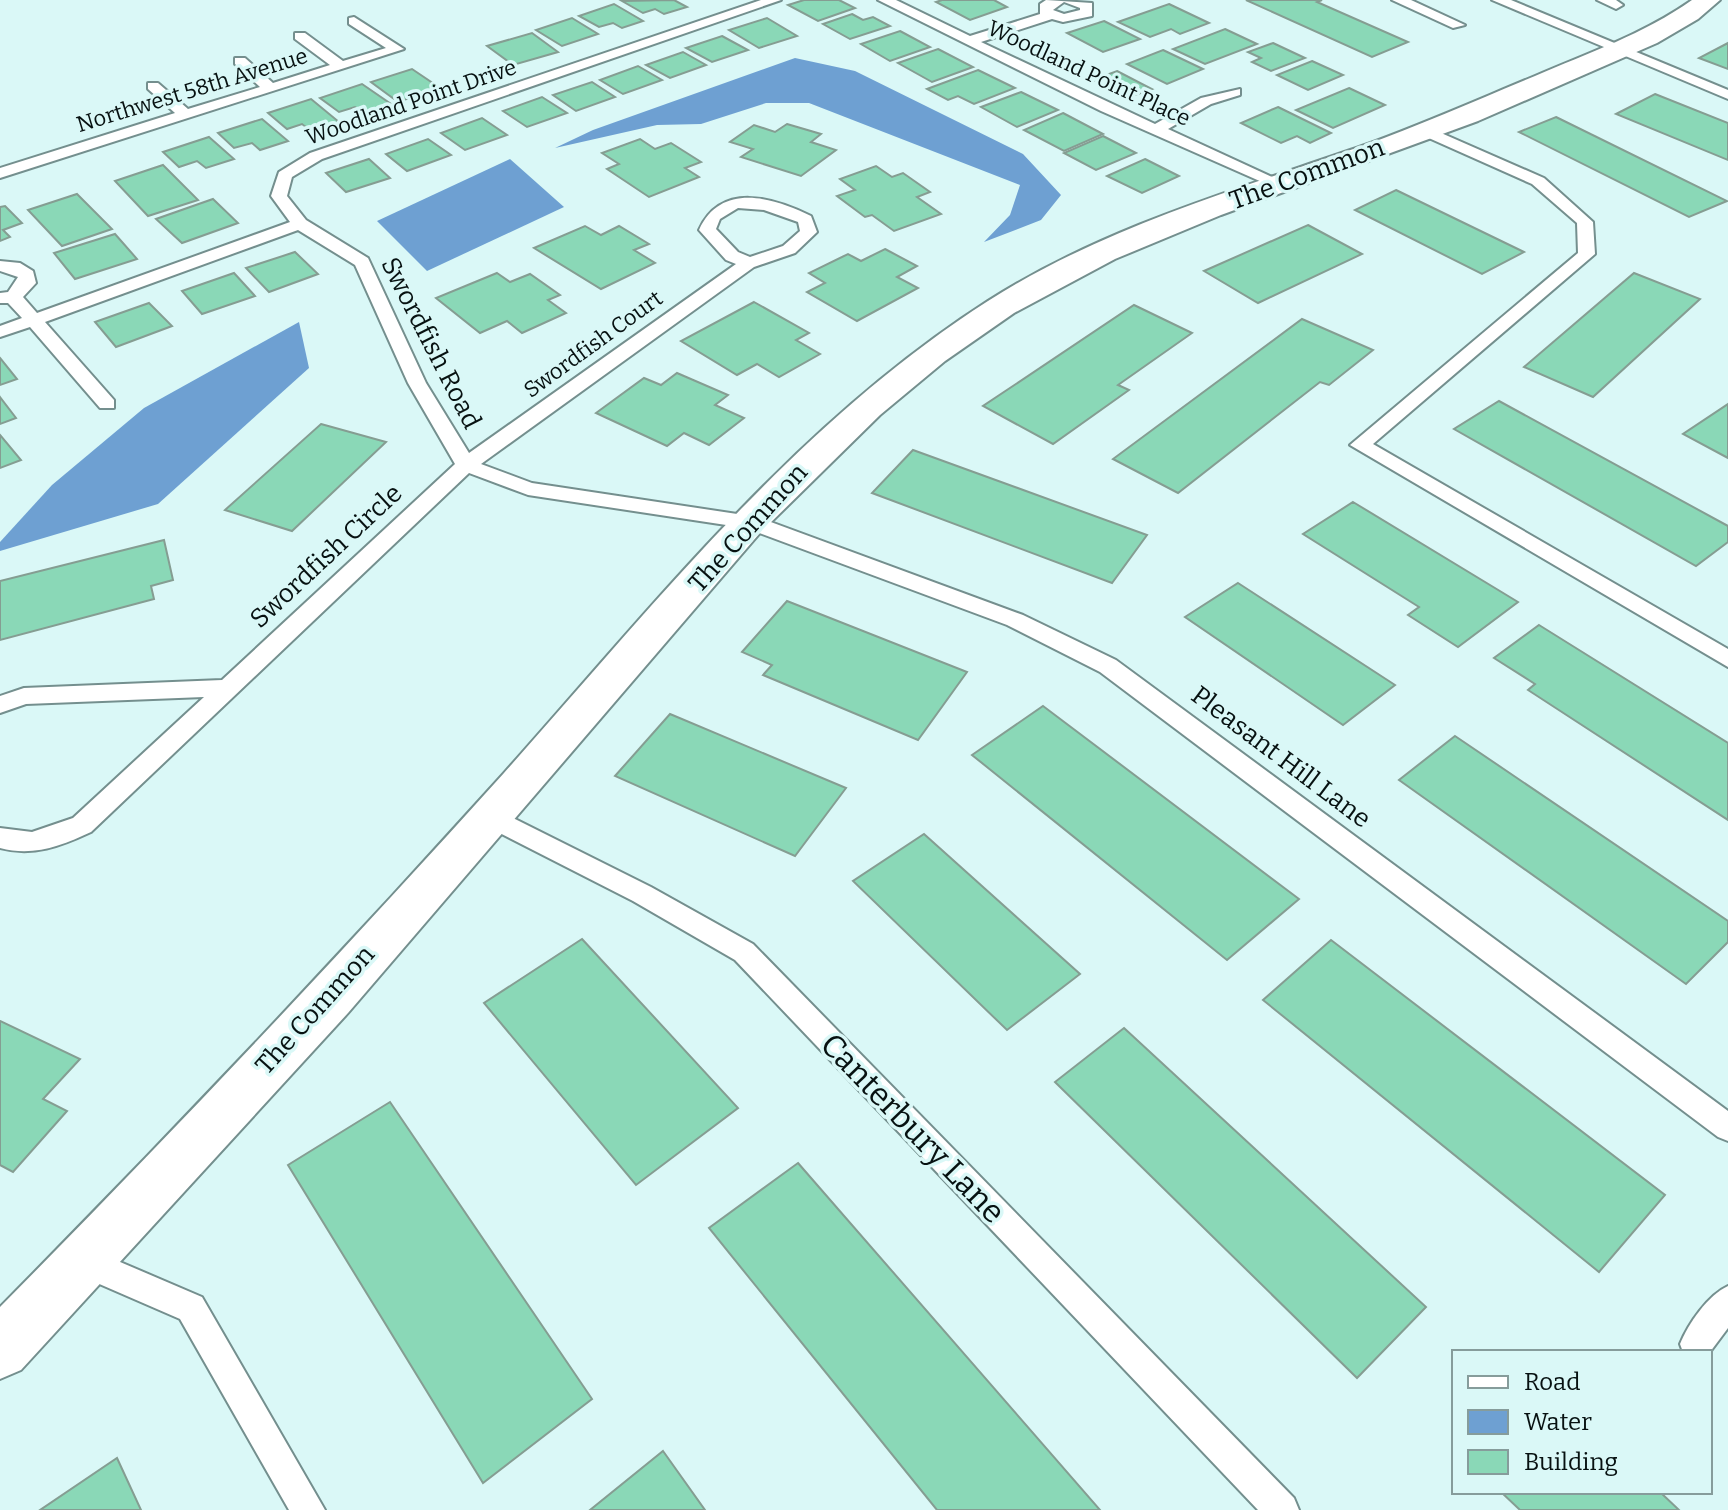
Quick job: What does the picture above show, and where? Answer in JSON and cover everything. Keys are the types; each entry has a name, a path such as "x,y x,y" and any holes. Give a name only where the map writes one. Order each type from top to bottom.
{"street":[{"name":"The Common","path":"0,1349 85,1262 491,817 750,522 835,433 898,378 1005,305 1081,264 1277,183 1427,132 1667,28 1708,0"}],"lane":[{"name":"Woodland Point Drive","path":"300,224 279,196 285,175 316,156 774,0"},
{"name":"Woodland Point Place","path":"885,0 1156,130 1277,183"},
{"path":"1050,15 1044,6 1059,0"},
{"path":"969,41 1050,15 1071,18 1087,13 1087,6 1069,0"},
{"path":"1399,0 1458,25"},
{"path":"1499,0 1728,95"},
{"name":"Northwest 58th Avenue","path":"0,173 397,49 354,21"},
{"path":"300,36 341,67"},
{"path":"240,61 271,89"},
{"path":"153,86 186,115"},
{"path":"1156,130 1206,101 1235,92"},
{"path":"1427,132 1538,181 1585,222 1587,254 1360,445 1728,659"},
{"path":"760,202 805,219 809,232 800,243 788,252 748,263 732,256 707,230 709,220 720,211 760,202"},
{"path":"0,332 300,224"},
{"name":"Swordfish Road","path":"300,224 362,262 417,383 466,465 528,489 750,522"},
{"name":"Swordfish Court","path":"466,465 748,263"},
{"path":"0,266 14,267 27,275 27,283 6,298 34,320 107,404"},
{"name":"Swordfish Circle","path":"0,838 17,844 47,841 82,825 466,465"},
{"name":"Pleasant Hill Lane","path":"750,522 1015,620 1108,666 1728,1128"},
{"path":"0,705 24,696 225,688"},
{"name":"Canterbury Lane","path":"491,817 642,894 744,952 1282,1510"},
{"path":"85,1262 191,1308 308,1510"},
{"path":"1696,1344 1728,1302"}],"water":[{"path":"795,58 855,71 1023,154 1061,195 1041,220 984,242 1010,215 1020,185 809,103 766,103 701,124 657,125 555,148 593,130"},
{"path":"510,159 564,207 427,271 377,221"},
{"path":"299,322 309,368 158,504 0,551 0,542 52,485 144,408"}],"building":[{"path":"674,0 687,7 664,14 655,9 643,13 622,1"},
{"path":"804,0 839,0 855,8 818,21 788,5"},
{"path":"994,0 1007,7 970,20 936,2"},
{"path":"1246,0 1322,0 1317,2 1408,42 1372,57"},
{"path":"614,4 643,21 622,28 613,23 599,27 579,16"},
{"path":"1169,4 1209,23 1180,34 1171,29 1150,37 1118,22"},
{"path":"852,14 863,20 873,17 890,26 850,39 823,24"},
{"path":"572,18 598,34 562,46 536,30"},
{"path":"767,18 797,36 759,48 729,30"},
{"path":"1104,21 1140,39 1103,52 1067,33"},
{"path":"1225,29 1257,44 1205,64 1173,49"},
{"path":"900,31 930,47 890,61 861,44"},
{"path":"532,33 558,52 513,65 487,46"},
{"path":"722,36 748,50 712,62 686,48"},
{"path":"1273,43 1305,58 1271,71 1252,62 1261,58 1248,52"},
{"path":"1728,43 1728,69 1699,58"},
{"path":"938,49 973,67 932,82 898,63"},
{"path":"1163,50 1203,69 1167,84 1127,64"},
{"path":"683,52 706,65 670,78 646,65"},
{"path":"1312,61 1343,75 1308,90 1277,75"},
{"path":"638,66 662,80 623,94 600,80"},
{"path":"412,69 440,88 398,102 371,82"},
{"path":"978,70 1015,88 974,104 958,96 948,100 927,89"},
{"path":"1117,71 1152,89 1127,98 1093,80"},
{"path":"592,82 615,97 576,111 553,95"},
{"path":"362,84 391,104 364,113 355,107 339,112 320,98"},
{"path":"1349,88 1385,105 1333,128 1296,110"},
{"path":"1021,92 1058,110 1017,127 981,107"},
{"path":"1655,94 1728,123 1728,160 1616,114"},
{"path":"542,97 567,113 527,127 503,111"},
{"path":"311,99 339,122 311,131 302,124 287,129 268,113"},
{"path":"1278,107 1331,133 1310,143 1297,136 1281,143 1241,123"},
{"path":"1063,113 1103,134 1064,151 1024,130"},
{"path":"1556,117 1727,201 1689,217 1519,132"},
{"path":"482,118 507,135 465,150 441,133"},
{"path":"262,119 288,141 260,150 252,143 234,148 218,133"},
{"path":"787,124 821,134 811,142 836,150 801,176 741,157 753,149 730,142 754,125 775,132"},
{"path":"1103,136 1136,153 1096,170 1064,153"},
{"path":"209,137 234,159 206,168 197,161 179,167 163,152"},
{"path":"428,139 451,155 407,171 386,154"},
{"path":"640,139 655,149 671,143 701,162 685,168 699,177 649,197 607,169 619,164 602,153"},
{"path":"369,159 390,178 346,192 326,173"},
{"path":"1145,159 1179,176 1142,193 1107,176"},
{"path":"163,165 198,200 148,216 115,181"},
{"path":"876,166 892,177 903,173 930,192 917,197 941,214 894,231 872,215 865,217 837,196 855,190 840,179"},
{"path":"1396,190 1524,252 1482,274 1355,210"},
{"path":"77,194 112,229 62,246 28,210"},
{"path":"213,199 238,223 182,243 156,219"},
{"path":"5,206 22,223 3,230 10,237 0,241 0,207"},
{"path":"1308,225 1362,254 1258,303 1204,271"},
{"path":"585,226 601,235 619,226 649,244 634,250 655,263 601,289 534,248"},
{"path":"115,234 137,259 75,279 54,253"},
{"path":"885,249 917,266 897,277 918,288 857,321 807,292 825,283 809,273 848,254 861,261"},
{"path":"295,252 318,274 269,292 246,268"},
{"path":"234,273 255,296 202,314 182,291"},
{"path":"497,273 510,282 530,274 560,295 548,300 566,313 522,333 507,321 480,333 436,298"},
{"path":"1634,273 1700,299 1593,397 1524,367"},
{"path":"754,302 809,333 796,340 820,354 779,377 757,364 737,375 681,341"},
{"path":"149,303 172,326 116,347 95,322"},
{"path":"1134,305 1192,333 1118,385 1129,390 1053,444 983,406"},
{"path":"1302,319 1373,350 1329,385 1320,382 1178,493 1113,459"},
{"path":"0,358 17,379 0,385"},
{"path":"677,373 728,395 715,405 744,418 709,445 684,433 667,446 596,413 644,378 661,385"},
{"path":"0,397 16,418 0,424"},
{"path":"1499,401 1728,526 1728,542 1696,566 1454,429"},
{"path":"1728,404 1728,458 1683,434"},
{"path":"321,424 386,442 292,531 225,510"},
{"path":"0,435 21,460 0,468"},
{"path":"913,450 1147,535 1112,583 872,493"},
{"path":"1353,502 1518,602 1458,647 1408,615 1419,607 1303,534"},
{"path":"164,540 173,580 151,586 154,599 0,640 0,581"},
{"path":"1238,583 1395,685 1343,725 1185,617"},
{"path":"787,601 967,672 918,740 763,675 772,665 742,652"},
{"path":"1539,625 1728,743 1728,820 1528,690 1535,684 1494,658"},
{"path":"1043,706 1299,899 1227,960 972,755"},
{"path":"670,714 846,788 795,856 615,776"},
{"path":"1455,736 1728,921 1728,942 1686,984 1399,780"},
{"path":"924,834 1080,974 1007,1030 853,881"},
{"path":"582,939 738,1108 636,1185 484,1003"},
{"path":"1331,940 1665,1195 1599,1272 1263,1000"},
{"path":"0,1021 80,1059 43,1099 67,1111 13,1172 0,1165"},
{"path":"1124,1028 1426,1307 1357,1378 1055,1082"},
{"path":"390,1102 592,1399 483,1483 288,1165"},
{"path":"798,1163 1100,1510 937,1510 709,1228"},
{"path":"663,1451 705,1510 590,1510"},
{"path":"117,1458 141,1510 40,1510"},
{"path":"1503,1494 1662,1494 1679,1510 1520,1510"}]}
